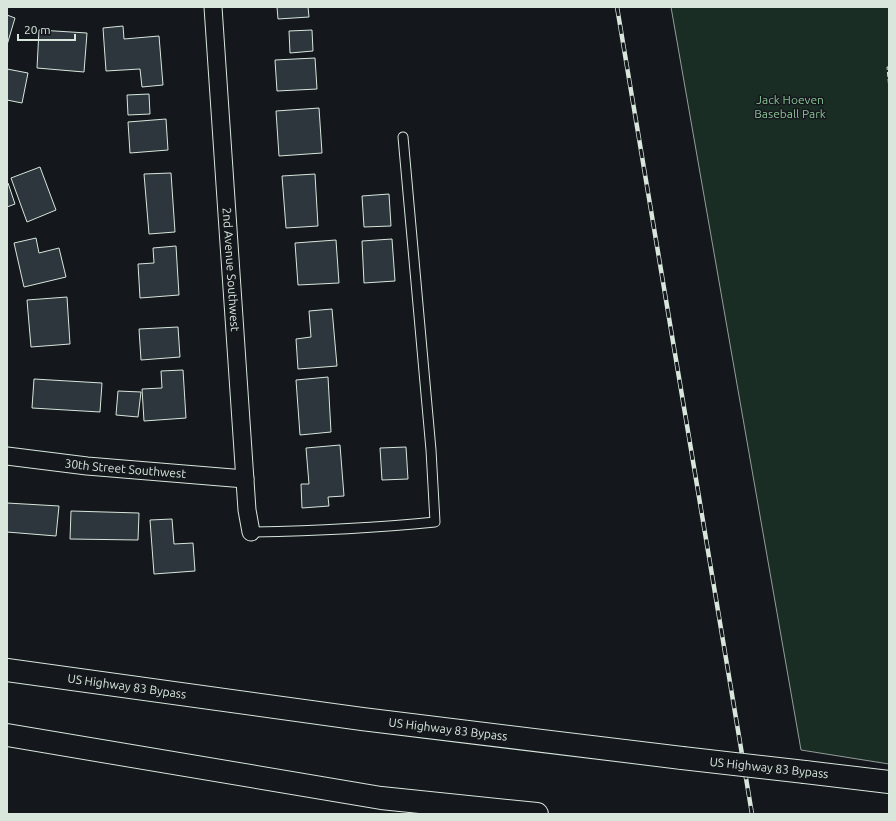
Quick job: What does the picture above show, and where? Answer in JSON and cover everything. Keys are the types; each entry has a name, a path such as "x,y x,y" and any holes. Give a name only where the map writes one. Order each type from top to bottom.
{"highway":[{"name":"US Highway 83 Bypass","path":"7,670 354,718 889,782"},
{"path":"7,735 381,798 537,814"}],"street":[{"name":"2nd Avenue Southwest","path":"213,7 247,510 251,532"},
{"name":"30th Street Southwest","path":"7,456 87,466 245,479"}],"lane":[{"path":"251,532 286,532 435,522 431,450 403,137"}],"green space":[{"name":"Jack Hoeven Baseball Park","path":"671,7 889,7 889,764 801,750"}],"building":[{"path":"277,7 308,7 309,17 278,19"},
{"path":"7,15 15,18 7,45"},
{"path":"123,26 124,39 159,36 163,85 142,87 140,69 106,71 103,28"},
{"path":"39,30 87,33 84,72 37,68"},
{"path":"312,30 313,51 290,53 289,31"},
{"path":"315,58 317,89 277,91 275,60"},
{"path":"7,69 28,73 22,103 7,100"},
{"path":"149,94 150,114 128,115 127,95"},
{"path":"319,108 322,153 279,156 276,111"},
{"path":"166,119 168,150 130,153 128,122"},
{"path":"40,167 56,210 27,222 11,178"},
{"path":"171,173 175,232 149,234 144,174"},
{"path":"315,174 318,226 286,228 282,176"},
{"path":"7,183 15,204 7,207"},
{"path":"389,194 391,226 364,227 362,196"},
{"path":"36,238 39,253 59,248 66,277 24,287 14,243"},
{"path":"392,239 395,281 364,283 362,241"},
{"path":"336,240 339,283 298,285 295,243"},
{"path":"176,246 179,295 140,298 138,264 154,263 153,248"},
{"path":"67,297 70,344 31,347 27,300"},
{"path":"332,309 337,366 298,369 296,339 311,337 309,311"},
{"path":"178,327 180,357 141,360 139,329"},
{"path":"183,370 186,418 144,421 142,389 162,388 161,371"},
{"path":"328,377 331,432 300,435 296,380"},
{"path":"34,379 102,383 100,412 32,408"},
{"path":"118,391 141,392 138,417 116,415"},
{"path":"340,445 344,496 328,497 329,506 302,508 301,484 309,484 306,448"},
{"path":"406,447 408,479 382,480 380,448"},
{"path":"7,503 59,506 56,536 7,532"},
{"path":"71,511 139,513 138,540 70,539"},
{"path":"172,519 174,544 193,543 195,571 154,574 150,520"}],"railway":[{"path":"617,7 752,814"}],"fence":[{"path":"889,67 887,67 889,90"}]}
